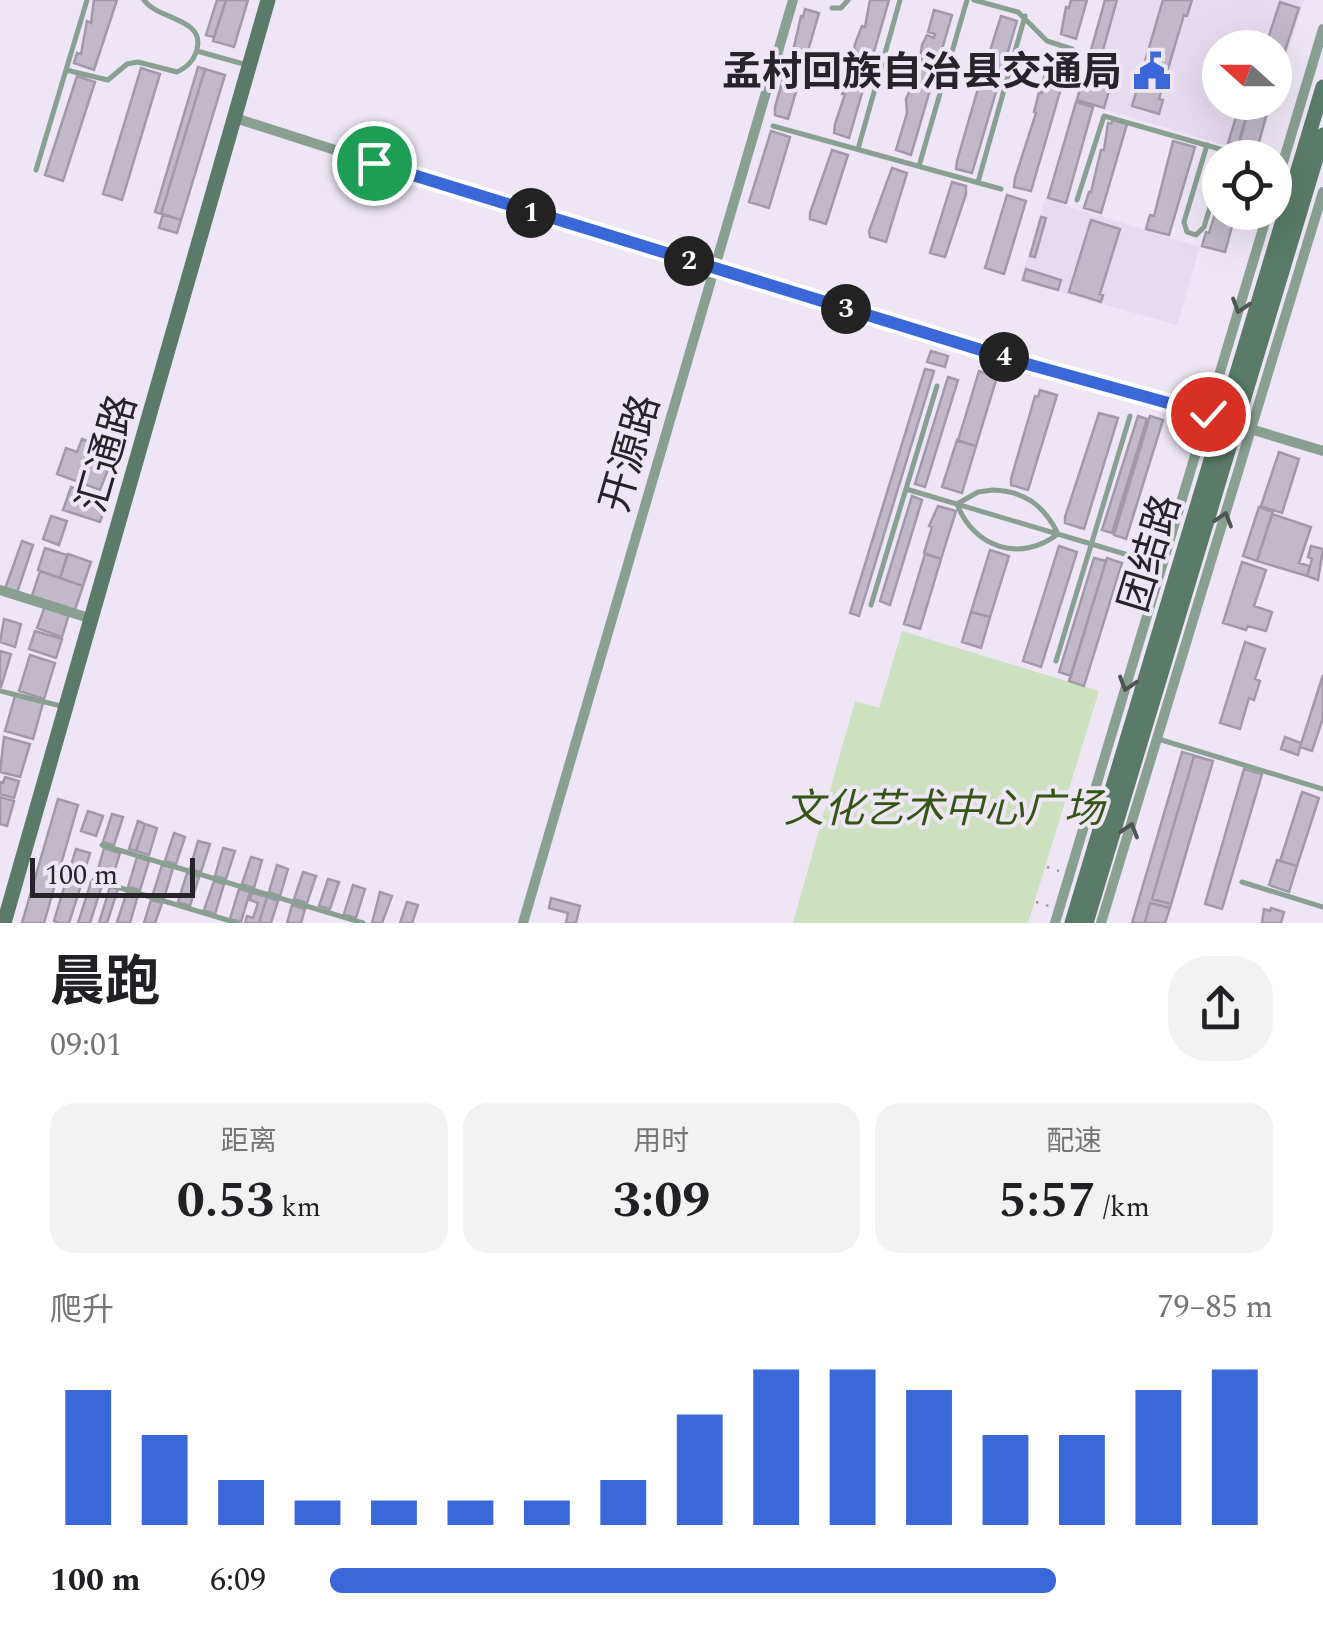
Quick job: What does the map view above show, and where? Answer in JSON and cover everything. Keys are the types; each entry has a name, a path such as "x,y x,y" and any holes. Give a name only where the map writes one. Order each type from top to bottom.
{"main road":[{"name":"汇通路","path":"3,920 268,0"},
{"name":"团结路","path":"1072,923 1323,87"},
{"name":"团结路","path":"1086,923 1151,736 1244,427 1323,136"}],"street":[{"name":"开源路","path":"523,923 792,0"},
{"path":"1287,140 1323,29"},
{"path":"235,118 714,268 1208,414"},
{"path":"1323,192 1244,427 1323,451"},
{"path":"1056,923 1263,230"},
{"path":"0,590 92,619"},
{"path":"1101,923 1151,736"}],"lane":[{"path":"36,170 87,0"},
{"path":"66,70 108,80 128,64 138,62 176,72 193,60 199,40 192,26 153,11 144,0"},
{"path":"832,8 841,8 848,0"},
{"path":"858,149 900,0"},
{"path":"919,166 974,0 1025,16 1047,41 1072,50"},
{"path":"978,182 1025,16"},
{"path":"196,52 250,66"},
{"path":"1077,200 1104,116 1202,144"},
{"path":"773,126 1001,188"},
{"path":"1202,162 1184,222 1187,232 1196,235 1202,229"},
{"path":"872,605 937,386"},
{"path":"1056,661 1130,416"},
{"path":"906,489 1163,565"},
{"path":"958,504 978,492 1008,490 1036,503 1058,534"},
{"path":"958,504 974,533 1004,549 1028,549 1058,534"},
{"path":"0,690 66,708"},
{"path":"1151,736 1323,789"},
{"path":"102,846 362,923"},
{"path":"94,880 237,923"},
{"path":"1242,882 1323,907"}],"path":[{"path":"1046,867 1070,874"},
{"path":"1036,902 1060,909"}],"shaded area":[{"name":"孟村回族自治县交通局","path":"1105,0 1304,0 1292,39 1292,30 1202,30 1202,120 1268,120 1262,140 1207,140 1074,100"},
{"path":"1045,199 1200,247 1177,325 1020,281"}],"green space":[{"name":"文化艺术中心广场","path":"902,631 1099,691 1028,923 793,923 855,701 879,708"}],"building":[{"path":"94,0 117,0 94,70 74,63 77,53 81,54 87,21 91,23"},
{"path":"217,0 226,0 214,37 206,35"},
{"path":"226,0 248,0 234,47 213,41"},
{"path":"870,0 889,0 849,138 834,133 835,124 845,94 846,76 851,64 857,65 858,60 853,59 855,44 862,26 865,27"},
{"path":"1071,0 1087,0 1076,39 1061,34"},
{"path":"1105,0 1117,0 1099,64 1088,61"},
{"path":"1163,0 1192,0 1159,99 1163,100 1159,114 1132,106"},
{"path":"1280,2 1299,8 1292,30 1271,30"},
{"path":"805,9 819,13 788,119 775,115 775,107"},
{"path":"934,10 952,15 911,155 896,150 907,113 906,99 911,88 918,86 912,84 914,71 919,62 926,61 920,59 922,45 927,35 934,38 935,34 928,32"},
{"path":"1001,16 1017,21 972,173 956,169 957,161 981,78 989,76 983,73"},
{"path":"1053,57 1065,60 1063,66 1067,68 1031,191 1014,187 1015,178"},
{"path":"198,67 205,69 161,214 155,212"},
{"path":"141,68 160,74 122,200 103,194"},
{"path":"205,69 225,75 181,220 161,214"},
{"path":"1086,69 1113,77 1104,108 1077,100"},
{"path":"77,76 95,82 63,181 45,175"},
{"path":"1076,102 1093,107 1066,203 1048,198"},
{"path":"1113,120 1127,124 1101,213 1084,208 1104,150 1108,123"},
{"path":"1235,120 1245,120 1239,140 1229,140"},
{"path":"1246,120 1265,120 1260,140 1240,140"},
{"path":"771,131 790,137 769,208 749,202"},
{"path":"1173,141 1195,147 1169,235 1146,229 1150,215 1154,216"},
{"path":"832,150 848,155 826,224 810,219 810,213"},
{"path":"892,168 907,173 886,242 870,237 869,231"},
{"path":"952,182 966,186 966,194 945,257 930,253"},
{"path":"1007,195 1026,201 1004,274 985,268"},
{"path":"163,214 181,220 177,233 159,228"},
{"path":"1041,217 1046,218 1035,257 1030,256"},
{"path":"1091,220 1120,229 1101,302 1069,292"},
{"path":"1231,230 1225,252 1202,246 1206,232"},
{"path":"1026,269 1061,280 1058,290 1023,280"},
{"path":"931,351 948,356 945,367 927,362"},
{"path":"925,369 934,371 859,616 850,613"},
{"path":"979,371 997,377 976,446 958,441"},
{"path":"948,377 958,380 925,487 915,484"},
{"path":"1040,390 1057,395 1028,490 1011,485 1011,479"},
{"path":"1099,413 1118,418 1084,529 1065,523 1065,517"},
{"path":"1138,416 1147,419 1112,533 1102,530"},
{"path":"1150,416 1163,420 1126,539 1114,535"},
{"path":"82,439 115,451 100,490 57,474 66,448 77,452"},
{"path":"957,440 976,446 962,493 942,487"},
{"path":"1279,452 1299,459 1282,513 1261,506"},
{"path":"71,487 108,499 100,522 63,510"},
{"path":"912,496 922,500 890,605 880,601"},
{"path":"938,506 956,511 941,559 924,553"},
{"path":"1259,507 1273,512 1257,561 1243,556"},
{"path":"1272,514 1311,527 1299,563 1310,566 1307,576 1257,561"},
{"path":"51,516 67,521 59,545 43,539"},
{"path":"22,541 33,545 17,593 5,589"},
{"path":"1059,546 1077,552 1041,667 1023,661"},
{"path":"1311,546 1323,549 1318,580 1307,576"},
{"path":"45,548 67,555 60,578 38,570"},
{"path":"990,550 1009,556 990,617 971,612"},
{"path":"68,554 91,562 83,586 60,578"},
{"path":"925,554 941,559 920,629 904,624"},
{"path":"1094,558 1106,561 1071,676 1059,672"},
{"path":"1107,558 1122,563 1084,686 1069,681"},
{"path":"1242,562 1266,570 1254,606 1272,612 1266,631 1223,623"},
{"path":"40,571 83,586 75,610 32,596"},
{"path":"45,606 69,614 62,637 37,628"},
{"path":"971,612 990,617 981,648 962,642"},
{"path":"4,619 21,624 15,647 0,642"},
{"path":"35,631 62,639 56,658 29,649"},
{"path":"1245,642 1265,649 1255,679 1260,681 1254,700 1249,698 1240,729 1220,723"},
{"path":"0,651 11,654 1,687 0,687"},
{"path":"30,655 55,663 44,699 19,691"},
{"path":"1323,675 1323,718 1312,751 1300,747"},
{"path":"15,696 43,703 33,739 5,731"},
{"path":"4,737 30,744 20,777 0,772"},
{"path":"1285,737 1301,743 1298,755 1281,749"},
{"path":"1182,752 1213,761 1165,923 1132,923"},
{"path":"1194,756 1213,761 1171,904 1152,899"},
{"path":"1244,769 1262,774 1222,909 1205,904"},
{"path":"5,777 19,781 14,798 0,794 0,782"},
{"path":"1302,792 1319,798 1297,866 1280,861"},
{"path":"0,797 14,801 7,826 0,824"},
{"path":"58,799 78,805 44,923 22,923"},
{"path":"88,811 103,816 96,836 81,831"},
{"path":"112,814 123,817 114,845 103,842"},
{"path":"138,821 145,824 136,851 129,849"},
{"path":"145,824 157,828 149,855 136,851"},
{"path":"174,833 185,837 176,864 165,861"},
{"path":"198,841 210,844 201,872 190,869"},
{"path":"104,848 120,853 111,882 96,877"},
{"path":"223,848 235,851 226,879 215,876"},
{"path":"76,849 90,853 84,873 70,868"},
{"path":"137,857 149,861 140,890 128,887"},
{"path":"251,857 262,860 254,888 242,884"},
{"path":"1277,860 1297,866 1289,892 1269,885"},
{"path":"162,865 173,868 164,898 153,894"},
{"path":"277,865 288,869 280,896 269,892"},
{"path":"69,871 81,875 82,882 69,923 59,923 54,921"},
{"path":"303,872 316,876 307,903 294,899"},
{"path":"187,873 199,877 190,906 178,902"},
{"path":"328,879 339,882 330,909 319,906"},
{"path":"214,881 224,884 215,914 204,910"},
{"path":"91,882 102,885 90,923 78,923"},
{"path":"353,885 365,889 356,918 344,914"},
{"path":"110,887 118,889 107,923 99,923"},
{"path":"239,889 250,892 241,922 230,919"},
{"path":"127,892 138,895 130,923 117,922"},
{"path":"380,892 392,896 382,923 372,923"},
{"path":"252,893 267,897 259,923 245,923 247,916 253,918 258,903 250,900"},
{"path":"267,897 278,901 271,923 259,923"},
{"path":"551,898 580,906 576,923 566,923 568,913 549,908"},
{"path":"151,900 162,903 155,923 144,923"},
{"path":"407,902 418,905 412,923 400,923"},
{"path":"1150,903 1170,908 1165,923 1145,923"},
{"path":"292,905 305,909 301,923 287,923"},
{"path":"1264,909 1284,912 1281,923 1262,923"}],"place":[{"name":"孟村回族自治县交通局","path":"1152,71"}],"route":[{"path":"374,163 1020,362 1208,414"}]}
